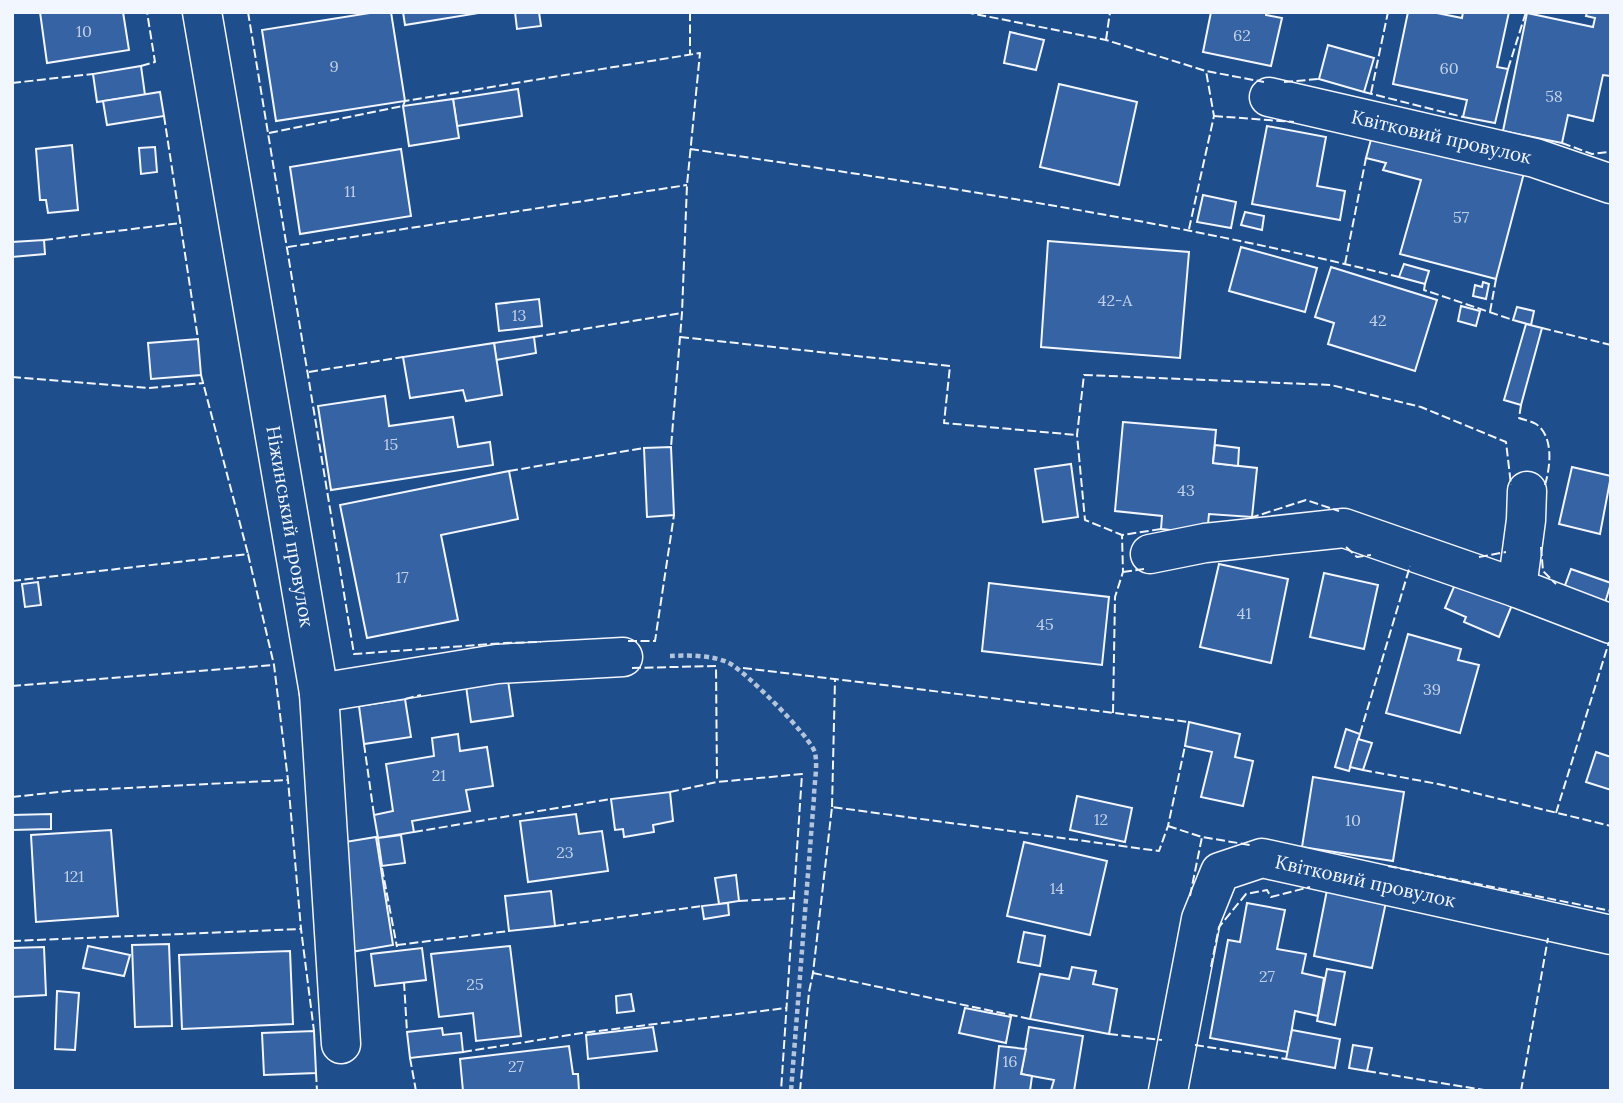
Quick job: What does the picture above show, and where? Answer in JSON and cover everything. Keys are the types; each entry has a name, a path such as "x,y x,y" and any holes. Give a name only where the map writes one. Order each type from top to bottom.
{"street":[{"name":"Ніжинський провулок","path":"202,12 319,693 341,1044"},
{"name":"Квітковий провулок","path":"1269,97 1535,158 1611,184"},
{"path":"1517,588 1527,491"},
{"path":"1150,554 1205,543 1344,528 1611,624"},
{"path":"319,693 497,664 623,657"},
{"name":"Квітковий провулок","path":"1168,1091 1201,919 1220,872 1262,858 1611,935"}],"path":[{"path":"623,657 676,656 711,658 729,663 801,732 815,752 814,797 791,1091"}],"building":[{"path":"40,12 123,12 129,50 47,63"},
{"path":"391,12 405,101 276,121 262,30"},
{"path":"403,12 479,12 479,13 405,25"},
{"path":"515,12 539,12 541,26 517,29"},
{"path":"1211,12 1266,12 1266,15 1282,18 1271,66 1203,52"},
{"path":"1408,12 1432,12 1462,18 1463,12 1509,12 1497,67 1508,69 1495,123 1463,117 1467,100 1393,84"},
{"path":"1587,12 1611,12 1611,76 1603,75 1593,121 1568,115 1562,143 1503,131 1527,13 1593,27 1595,18 1586,16"},
{"path":"1010,32 1044,40 1036,70 1004,63"},
{"path":"1328,45 1374,58 1364,92 1319,79"},
{"path":"141,66 145,95 97,102 93,74"},
{"path":"1059,84 1137,102 1119,185 1040,167"},
{"path":"518,89 522,116 457,126 453,99"},
{"path":"160,92 164,116 107,125 103,101"},
{"path":"453,99 459,138 409,146 403,106"},
{"path":"1267,126 1326,137 1317,186 1345,191 1340,220 1252,204"},
{"path":"1373,132 1524,173 1496,279 1400,254 1421,180 1383,170 1386,163 1366,158"},
{"path":"72,145 78,210 48,213 46,200 40,200 36,149"},
{"path":"155,147 157,172 141,174 139,148"},
{"path":"401,149 411,216 300,234 290,167"},
{"path":"1203,195 1236,202 1231,228 1197,222"},
{"path":"1245,212 1264,216 1262,230 1241,225"},
{"path":"44,240 45,254 12,257 12,242"},
{"path":"1048,241 1189,252 1180,358 1041,347"},
{"path":"1241,247 1317,268 1305,312 1229,291"},
{"path":"1404,264 1429,271 1425,284 1399,277"},
{"path":"1331,267 1437,300 1415,371 1328,344 1334,323 1315,317"},
{"path":"1483,282 1489,284 1486,299 1473,296 1475,285 1482,287"},
{"path":"539,299 542,326 499,331 496,304"},
{"path":"1461,306 1480,311 1476,326 1458,321"},
{"path":"1517,307 1534,311 1531,325 1513,320"},
{"path":"1526,324 1542,328 1521,405 1504,400"},
{"path":"534,337 536,353 496,360 494,343"},
{"path":"198,339 201,375 151,379 148,343"},
{"path":"494,343 502,395 466,401 463,390 410,398 403,357"},
{"path":"385,396 389,426 453,417 458,447 490,442 493,465 331,490 318,406"},
{"path":"1123,422 1216,430 1213,463 1257,468 1252,517 1209,514 1207,534 1161,529 1162,516 1115,511"},
{"path":"1215,445 1239,448 1238,466 1213,463"},
{"path":"671,447 674,515 647,517 644,448"},
{"path":"1071,464 1078,517 1043,522 1035,469"},
{"path":"1572,467 1611,476 1600,534 1559,524"},
{"path":"509,471 518,519 441,535 458,620 367,638 340,505"},
{"path":"1219,564 1288,579 1271,663 1200,647"},
{"path":"1571,569 1611,583 1604,606 1563,591"},
{"path":"1324,573 1378,585 1364,649 1310,637"},
{"path":"38,582 41,605 25,607 22,584"},
{"path":"1456,582 1512,605 1499,637 1464,622 1466,617 1445,608"},
{"path":"989,583 1109,597 1102,665 982,651"},
{"path":"1408,634 1461,649 1458,660 1479,665 1460,733 1386,713"},
{"path":"508,680 513,716 471,722 466,686"},
{"path":"405,699 411,737 364,744 359,706"},
{"path":"1189,722 1240,734 1235,757 1253,761 1243,806 1201,797 1212,752 1185,746"},
{"path":"1346,729 1360,734 1349,771 1335,767"},
{"path":"458,734 460,751 487,747 493,786 466,790 470,811 412,821 414,832 378,838 374,815 393,811 386,764 434,756 432,738"},
{"path":"1358,739 1372,743 1363,770 1350,767"},
{"path":"1596,752 1611,757 1611,790 1586,782"},
{"path":"1313,777 1404,792 1393,861 1302,847"},
{"path":"670,792 673,821 653,825 654,832 624,837 623,829 615,830 611,799"},
{"path":"1077,796 1132,808 1125,842 1070,830"},
{"path":"51,814 51,829 12,830 12,815"},
{"path":"576,814 579,834 602,831 608,871 528,882 520,821"},
{"path":"111,830 118,916 36,922 31,835"},
{"path":"401,835 405,863 382,866 378,838"},
{"path":"376,837 393,945 351,952 339,843"},
{"path":"1024,842 1107,861 1090,935 1007,916"},
{"path":"736,875 739,901 719,904 715,878"},
{"path":"1327,890 1386,902 1372,968 1314,956"},
{"path":"551,891 555,926 509,931 505,896"},
{"path":"728,903 729,915 704,919 702,906"},
{"path":"1247,903 1285,910 1277,949 1306,954 1302,973 1324,978 1318,1016 1295,1011 1288,1052 1210,1038 1228,940 1240,942"},
{"path":"1024,932 1045,936 1040,966 1018,962"},
{"path":"169,944 172,1026 135,1027 132,945"},
{"path":"88,946 130,955 124,976 83,968"},
{"path":"510,946 521,1036 476,1041 473,1013 439,1017 431,954"},
{"path":"44,947 46,995 12,997 12,948"},
{"path":"422,948 426,980 375,986 371,954"},
{"path":"290,951 293,1024 182,1029 179,955"},
{"path":"1072,967 1096,971 1093,984 1117,989 1109,1034 1030,1019 1040,974 1069,979"},
{"path":"1327,969 1345,972 1335,1025 1317,1021"},
{"path":"57,991 79,993 75,1050 55,1049"},
{"path":"631,994 634,1011 617,1013 616,996"},
{"path":"965,1008 1011,1017 1006,1043 959,1033"},
{"path":"653,1027 657,1051 588,1059 586,1035"},
{"path":"1029,1027 1083,1036 1074,1091 1051,1090 1054,1080 1021,1074"},
{"path":"442,1028 443,1035 461,1033 463,1052 410,1058 407,1032"},
{"path":"1292,1030 1340,1039 1335,1068 1286,1059"},
{"path":"314,1031 316,1073 264,1075 262,1033"},
{"path":"1353,1045 1372,1048 1367,1071 1349,1068"},
{"path":"569,1046 573,1074 578,1074 579,1091 463,1091 460,1059"},
{"path":"999,1046 1026,1049 1021,1074 1032,1076 1030,1091 994,1091"}],"fence":[{"path":"141,66 155,62 147,12"},
{"path":"248,12 354,654 541,642"},
{"path":"690,12 690,55"},
{"path":"965,12 1106,40 1206,71 1264,82"},
{"path":"1106,40 1110,12"},
{"path":"1371,93 1388,12"},
{"path":"1508,69 1526,12"},
{"path":"269,133 403,106 405,101 700,53 687,185 682,313 671,447"},
{"path":"1189,229 1214,116 1206,71"},
{"path":"12,83 93,74"},
{"path":"1284,82 1319,79"},
{"path":"1364,92 1463,117"},
{"path":"164,116 198,339"},
{"path":"1214,116 1294,122"},
{"path":"1562,143 1592,154 1608,152"},
{"path":"690,149 1135,220 1399,277"},
{"path":"1345,264 1366,158"},
{"path":"288,247 687,185"},
{"path":"44,240 181,223"},
{"path":"1490,312 1496,279"},
{"path":"1425,284 1424,290 1513,320"},
{"path":"534,337 682,313"},
{"path":"1542,328 1611,345"},
{"path":"680,337 950,366 944,423 1077,435"},
{"path":"309,372 403,357"},
{"path":"201,375 248,554"},
{"path":"1161,529 1122,535 1085,520 1077,435 1084,375 1331,385 1421,407 1506,442 1511,485"},
{"path":"12,377 149,388 204,383"},
{"path":"1521,405 1519,418 1536,424 1546,437 1549,463 1544,488"},
{"path":"509,471 644,448"},
{"path":"1250,518 1306,500 1339,511"},
{"path":"628,641 655,641 674,515"},
{"path":"1113,713 1115,597 1123,572 1122,535"},
{"path":"1346,547 1357,557 1371,555"},
{"path":"1541,547 1543,571 1556,584"},
{"path":"1479,557 1506,552"},
{"path":"12,581 248,554 274,665 314,1031"},
{"path":"1360,734 1410,566"},
{"path":"1123,572 1144,569"},
{"path":"1556,813 1609,642"},
{"path":"12,686 274,665"},
{"path":"632,668 716,666 717,782"},
{"path":"743,668 1189,722"},
{"path":"832,807 835,680"},
{"path":"405,699 421,695"},
{"path":"364,744 374,815"},
{"path":"800,1091 809,992 832,807 1159,851 1168,826 1185,746"},
{"path":"1363,770 1438,784 1611,826"},
{"path":"670,792 717,782 802,774 781,1091"},
{"path":"12,797 68,791 288,780"},
{"path":"414,832 611,799"},
{"path":"1168,826 1202,837 1250,845"},
{"path":"1190,896 1202,837"},
{"path":"1388,866 1611,911"},
{"path":"382,868 397,947"},
{"path":"1211,967 1219,927 1246,894 1267,890 1271,897 1310,887"},
{"path":"739,901 795,898"},
{"path":"555,926 702,906"},
{"path":"12,941 301,929"},
{"path":"397,945 509,931"},
{"path":"1521,1091 1548,938"},
{"path":"813,973 1030,1019"},
{"path":"404,982 407,1032"},
{"path":"463,1052 582,1033 786,1008"},
{"path":"1109,1034 1162,1040"},
{"path":"1195,1045 1286,1059"},
{"path":"410,1058 416,1091"},
{"path":"1367,1071 1490,1091"},
{"path":"316,1073 317,1091"}]}
